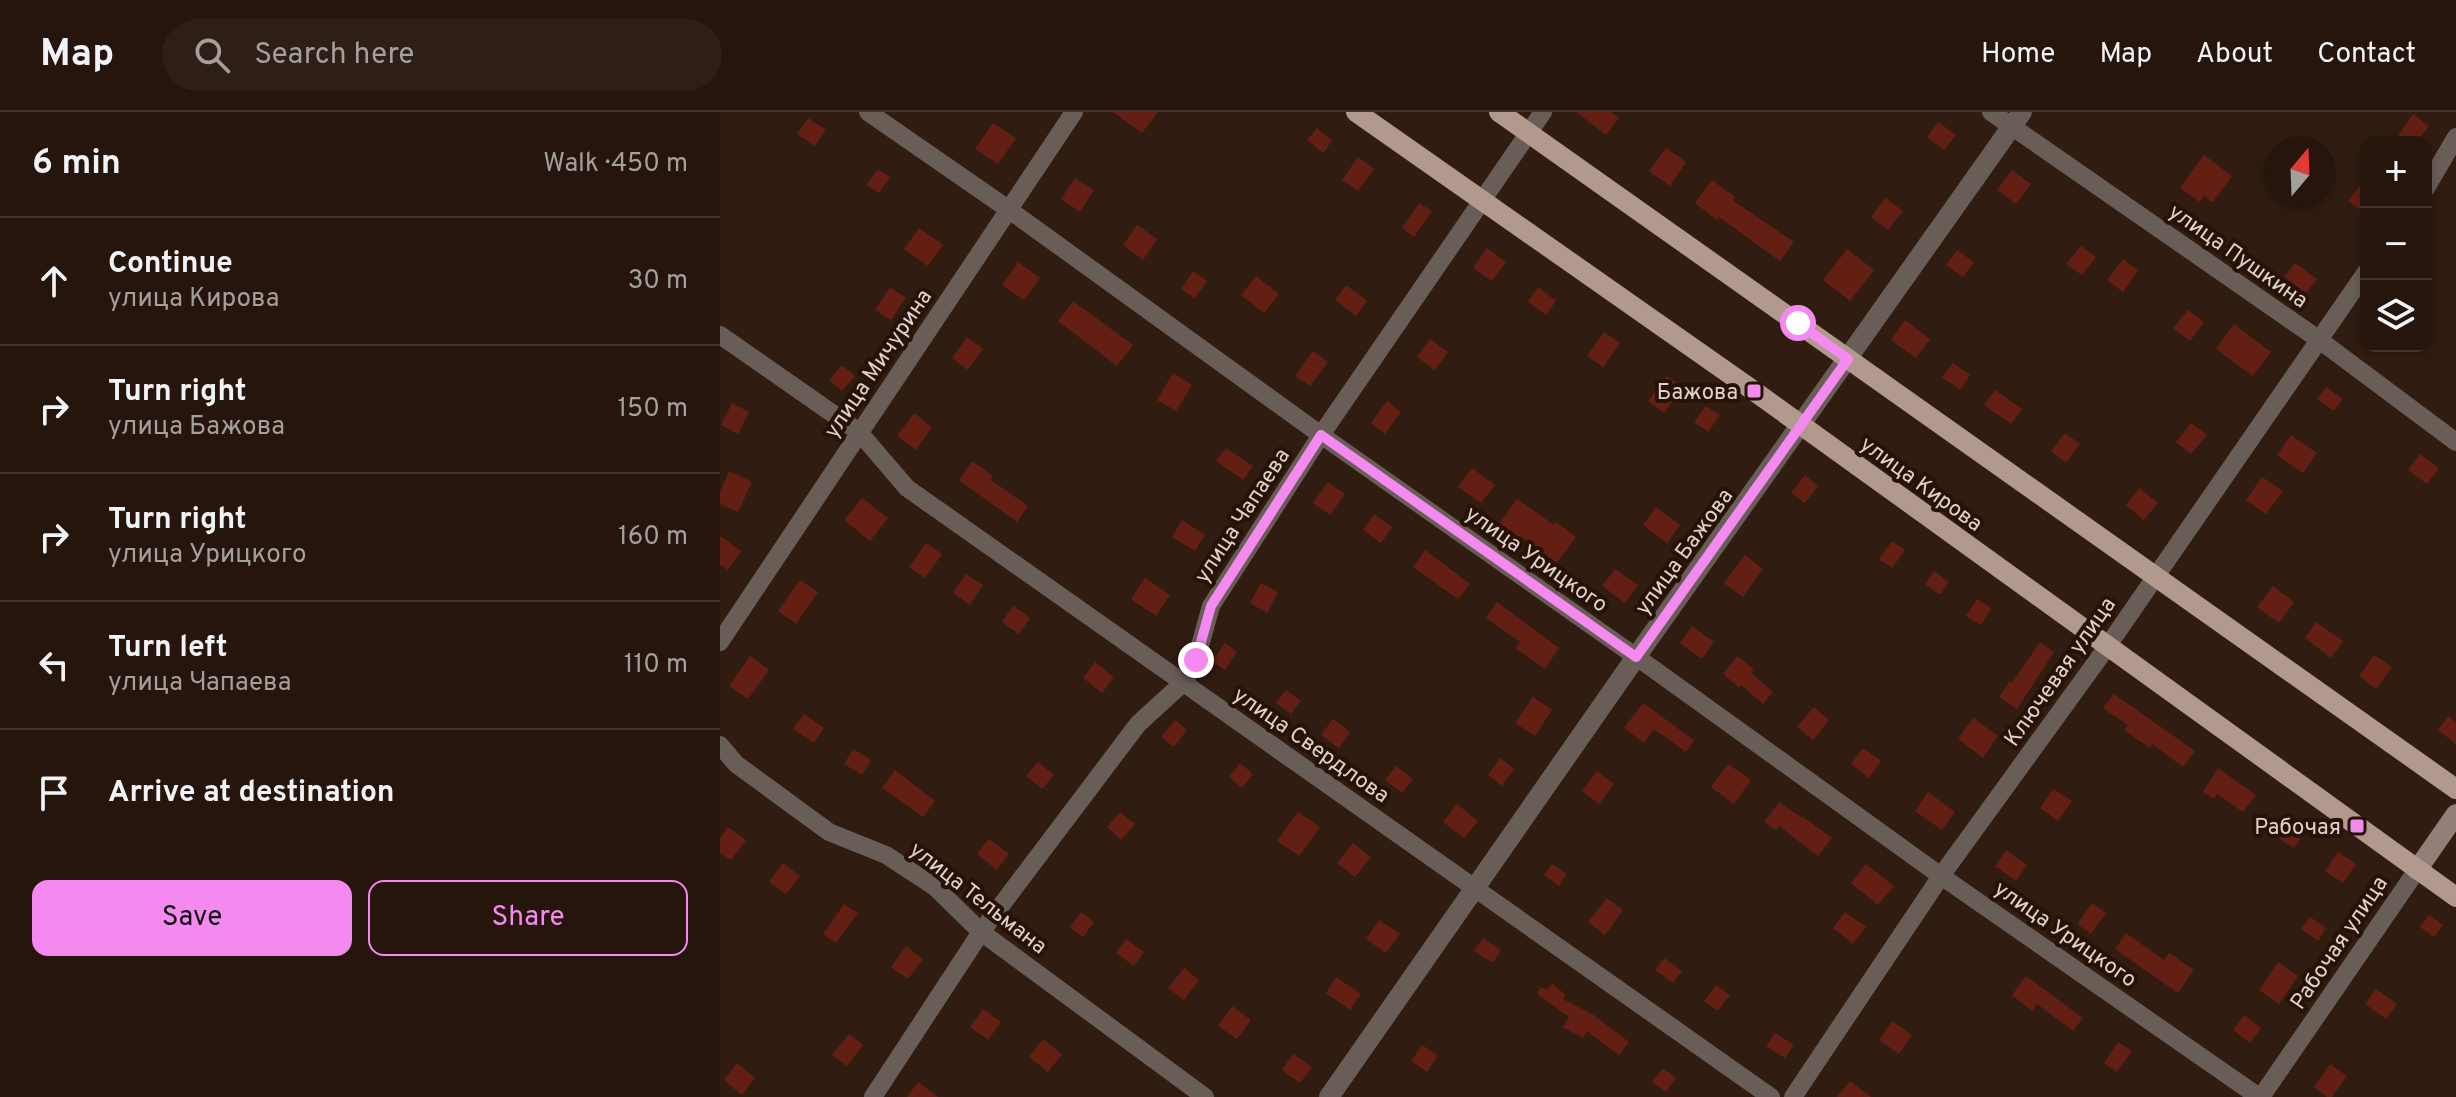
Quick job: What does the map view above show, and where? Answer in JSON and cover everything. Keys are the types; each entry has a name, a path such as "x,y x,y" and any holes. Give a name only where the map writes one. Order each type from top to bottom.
{"main road":[{"name":"улица Кирова","path":"1356,112 1802,426 2456,897"},
{"path":"1499,112 2456,789"},
{"name":"Рабочая улица","path":"2417,870 2456,814"}],"street":[{"name":"улица Урицкого","path":"868,112 1941,876 2260,1097"},
{"name":"улица Мичурина","path":"720,642 1074,112"},
{"name":"улица Чапаева","path":"873,1097 981,932 1138,724 1184,682 1196,660 1211,606 1321,435 1543,112"},
{"name":"улица Пушкина","path":"1991,112 2017,120 2456,442"},
{"name":"улица Бажова","path":"1329,1097 2017,120"},
{"path":"2432,178 2456,137"},
{"name":"Ключевая улица","path":"1793,1097 1941,876 2107,647 2360,280"},
{"name":"улица Свердлова","path":"720,335 859,432 907,488 1771,1097"},
{"name":"улица Тельмана","path":"720,745 736,764 829,832 886,855 935,887 981,932 1205,1097"},
{"name":"Рабочая улица","path":"2260,1097 2417,870"}],"building":[{"path":"1113,112 1158,112 1142,133"},
{"path":"1576,112 1611,112 1619,118 1606,135"},
{"path":"2413,114 2429,126 2422,136 2398,136"},
{"path":"808,118 826,130 815,146 797,134"},
{"path":"1938,122 1956,135 1944,150 1927,137"},
{"path":"993,123 1016,138 998,164 975,149"},
{"path":"1317,128 1332,141 1323,153 1307,140"},
{"path":"1666,148 1686,162 1670,186 1649,171"},
{"path":"2204,155 2232,176 2212,203 2204,196 2200,202 2180,188"},
{"path":"1358,157 1374,169 1358,191 1342,180"},
{"path":"878,169 890,177 879,193 866,185"},
{"path":"2012,170 2031,184 2016,204 1997,190"},
{"path":"1075,178 1094,190 1080,212 1061,199"},
{"path":"1712,180 1735,197 1732,200 1794,242 1780,261 1695,203"},
{"path":"2360,185 2360,210 2348,201"},
{"path":"1885,198 1903,211 1888,230 1871,217"},
{"path":"1419,203 1432,211 1414,237 1402,228"},
{"path":"1137,225 1157,239 1143,260 1123,245"},
{"path":"919,228 943,245 928,266 904,249"},
{"path":"2081,246 2096,257 2082,275 2066,264"},
{"path":"1487,248 1506,262 1492,281 1473,268"},
{"path":"1847,249 1874,270 1850,301 1823,280"},
{"path":"1957,250 1974,262 1963,277 1946,265"},
{"path":"2123,259 2138,270 2123,292 2107,280"},
{"path":"1018,262 1040,278 1024,300 1002,285"},
{"path":"2295,263 2317,279 2306,293 2284,277"},
{"path":"1193,271 1207,281 1195,298 1181,289"},
{"path":"1256,276 1279,294 1264,313 1241,295"},
{"path":"1346,285 1367,301 1356,316 1335,300"},
{"path":"890,287 906,298 891,320 875,310"},
{"path":"1538,287 1556,301 1546,315 1528,302"},
{"path":"1073,301 1133,345 1117,366 1058,321"},
{"path":"2188,310 2204,322 2190,341 2173,328"},
{"path":"1905,320 1930,339 1916,358 1891,340"},
{"path":"2234,324 2271,352 2253,376 2216,349"},
{"path":"1604,332 1620,343 1603,367 1587,356"},
{"path":"967,337 983,349 968,370 952,358"},
{"path":"1430,339 1448,352 1435,370 1417,357"},
{"path":"1313,351 1328,362 1310,386 1295,376"},
{"path":"1953,363 1970,375 1960,390 1942,377"},
{"path":"842,365 855,376 842,391 829,380"},
{"path":"1173,373 1192,385 1176,411 1157,400"},
{"path":"1667,376 1683,387 1664,413 1648,401"},
{"path":"2326,387 2343,399 2334,411 2317,399"},
{"path":"1995,390 2022,409 2011,424 1984,405"},
{"path":"1387,401 1401,412 1385,434 1371,423"},
{"path":"732,403 749,412 738,434 721,425"},
{"path":"1706,406 1720,415 1708,432 1694,422"},
{"path":"914,413 932,427 916,450 897,436"},
{"path":"2191,423 2207,435 2191,454 2176,442"},
{"path":"2065,433 2080,444 2066,463 2051,451"},
{"path":"2291,435 2317,453 2303,473 2277,455"},
{"path":"1226,448 1253,466 1243,480 1216,461"},
{"path":"2420,454 2439,468 2427,484 2408,470"},
{"path":"972,461 993,476 991,480 1028,506 1017,522 959,480"},
{"path":"1472,468 1495,485 1481,503 1458,487"},
{"path":"729,471 752,482 738,512 720,504 720,492"},
{"path":"1805,475 1818,486 1805,503 1791,493"},
{"path":"2262,477 2283,491 2266,514 2246,500"},
{"path":"1328,482 1345,494 1330,515 1313,503"},
{"path":"2139,488 2158,503 2144,520 2126,505"},
{"path":"862,498 888,518 870,541 844,520"},
{"path":"1517,499 1576,537 1557,563 1499,524"},
{"path":"1656,507 1680,525 1667,543 1643,525"},
{"path":"1374,514 1392,527 1381,543 1363,530"},
{"path":"1182,520 1205,535 1195,551 1172,537"},
{"path":"720,536 741,551 728,570 720,565"},
{"path":"1892,541 1905,550 1892,568 1879,559"},
{"path":"926,543 942,554 925,578 909,567"},
{"path":"1425,550 1470,584 1458,599 1413,567"},
{"path":"1745,555 1763,569 1743,597 1724,583"},
{"path":"1615,569 1638,585 1625,603 1602,586"},
{"path":"1934,571 1949,582 1940,595 1925,584"},
{"path":"966,574 983,585 970,605 953,593"},
{"path":"1145,578 1170,595 1156,616 1131,599"},
{"path":"800,580 818,592 796,624 778,611"},
{"path":"1261,583 1278,592 1267,613 1250,603"},
{"path":"2273,586 2294,602 2279,623 2257,607"},
{"path":"1977,599 1991,608 1981,625 1966,616"},
{"path":"1497,602 1559,648 1545,669 1515,648 1520,642 1486,618"},
{"path":"1013,606 1030,618 1019,634 1002,622"},
{"path":"2316,622 2343,641 2331,658 2305,638"},
{"path":"1692,626 1714,642 1702,659 1680,643"},
{"path":"2040,642 2054,652 2017,709 1999,697"},
{"path":"1225,643 1237,652 1225,670 1212,661"},
{"path":"2374,655 2392,667 2376,689 2359,676"},
{"path":"750,656 769,670 748,699 729,686"},
{"path":"1737,656 1754,669 1751,673 1773,692 1763,704 1723,674"},
{"path":"1095,662 1114,677 1102,693 1083,678"},
{"path":"1286,690 1301,701 1291,714 1276,703"},
{"path":"2114,694 2195,751 2183,767 2152,744 2150,748 2124,730 2128,725 2103,708"},
{"path":"1533,697 1552,710 1535,736 1515,723"},
{"path":"1643,703 1694,740 1686,752 1654,729 1644,743 1624,728"},
{"path":"1814,707 1829,720 1813,740 1797,727"},
{"path":"804,714 824,728 814,743 793,729"},
{"path":"2448,716 2456,722 2456,744 2438,730"},
{"path":"1973,718 1998,736 1983,758 1958,739"},
{"path":"1333,719 1350,732 1339,748 1321,735"},
{"path":"1175,720 1187,730 1174,747 1161,737"},
{"path":"1863,748 1881,761 1869,778 1851,764"},
{"path":"853,749 871,760 862,775 844,764"},
{"path":"1500,758 1514,769 1502,786 1488,775"},
{"path":"1038,762 1054,775 1042,789 1026,776"},
{"path":"1240,763 1253,774 1242,788 1229,777"},
{"path":"1728,764 1751,780 1734,804 1711,787"},
{"path":"1396,766 1413,779 1402,793 1385,780"},
{"path":"2218,768 2256,795 2243,812 2217,794 2214,799 2203,792"},
{"path":"895,770 935,801 923,817 882,788"},
{"path":"1597,771 1614,784 1599,804 1582,791"},
{"path":"2053,789 2072,801 2058,821 2040,808"},
{"path":"1928,792 1955,812 1942,830 1915,811"},
{"path":"1779,802 1832,838 1818,856 1779,826 1776,830 1764,822"},
{"path":"1457,804 1478,821 1464,838 1443,822"},
{"path":"1120,812 1135,824 1121,840 1107,827"},
{"path":"1298,812 1320,827 1299,856 1277,841"},
{"path":"2288,817 2306,830 2294,848 2275,836"},
{"path":"728,827 746,840 731,860 720,853 720,838"},
{"path":"989,839 1009,854 997,870 977,854"},
{"path":"1353,843 1371,857 1355,877 1337,863"},
{"path":"2006,850 2027,865 2016,881 1995,866"},
{"path":"2338,852 2356,864 2343,883 2325,871"},
{"path":"783,863 800,876 786,894 769,882"},
{"path":"1552,864 1567,874 1559,886 1544,875"},
{"path":"1866,864 1894,886 1878,905 1851,883"},
{"path":"1607,898 1623,910 1605,935 1588,922"},
{"path":"2092,903 2106,913 2091,934 2077,924"},
{"path":"844,904 858,913 836,943 823,934"},
{"path":"1081,912 1094,922 1083,937 1070,927"},
{"path":"1845,912 1866,927 1853,944 1833,928"},
{"path":"2429,915 2443,925 2434,937 2420,927"},
{"path":"2310,917 2326,928 2318,941 2301,929"},
{"path":"1379,920 1400,934 1386,953 1366,939"},
{"path":"2126,933 2164,960 2169,953 2194,970 2178,993 2115,949"},
{"path":"1483,938 1501,950 1493,963 1474,951"},
{"path":"1126,939 1144,952 1134,966 1116,953"},
{"path":"906,946 923,959 908,979 891,967"},
{"path":"1664,958 1682,971 1673,983 1655,970"},
{"path":"2278,962 2298,976 2279,1004 2259,990"},
{"path":"1184,968 1199,980 1184,1000 1168,988"},
{"path":"2026,976 2083,1018 2073,1031 2037,1004 2032,1011 2012,995"},
{"path":"1336,977 1361,994 1350,1010 1326,993"},
{"path":"1552,984 1566,995 1563,999 1592,1014 1629,1042 1619,1055 1587,1031 1583,1038 1563,1027 1569,1017 1537,994 1541,987 1547,990"},
{"path":"1716,985 1730,995 1718,1011 1704,1001"},
{"path":"2376,989 2397,1004 2386,1019 2365,1004"},
{"path":"1232,1006 1251,1020 1237,1039 1218,1026"},
{"path":"983,1009 1001,1022 988,1040 970,1027"},
{"path":"2244,1015 2261,1028 2250,1043 2233,1030"},
{"path":"1892,1021 1912,1035 1899,1054 1879,1040"},
{"path":"1775,1033 1794,1045 1785,1058 1766,1046"},
{"path":"849,1034 863,1045 847,1066 832,1055"},
{"path":"1043,1039 1062,1054 1048,1072 1029,1057"},
{"path":"2118,1042 2132,1051 2117,1072 2104,1063"},
{"path":"1422,1045 1438,1056 1427,1072 1411,1061"},
{"path":"1293,1054 1312,1067 1300,1083 1282,1070"},
{"path":"737,1063 755,1078 742,1095 724,1080"},
{"path":"2330,1064 2347,1076 2332,1097 2327,1097 2314,1087"},
{"path":"1663,1068 1676,1078 1666,1092 1652,1082"},
{"path":"1850,1081 1871,1097 1837,1097"},
{"path":"918,1082 938,1097 907,1097"}],"place":[{"name":"Бажова","path":"1754,391"},
{"name":"Рабочая","path":"2357,826"}],"route":[{"path":"1196,660 1211,606 1321,435 1636,657 1848,359 1798,323"}]}
